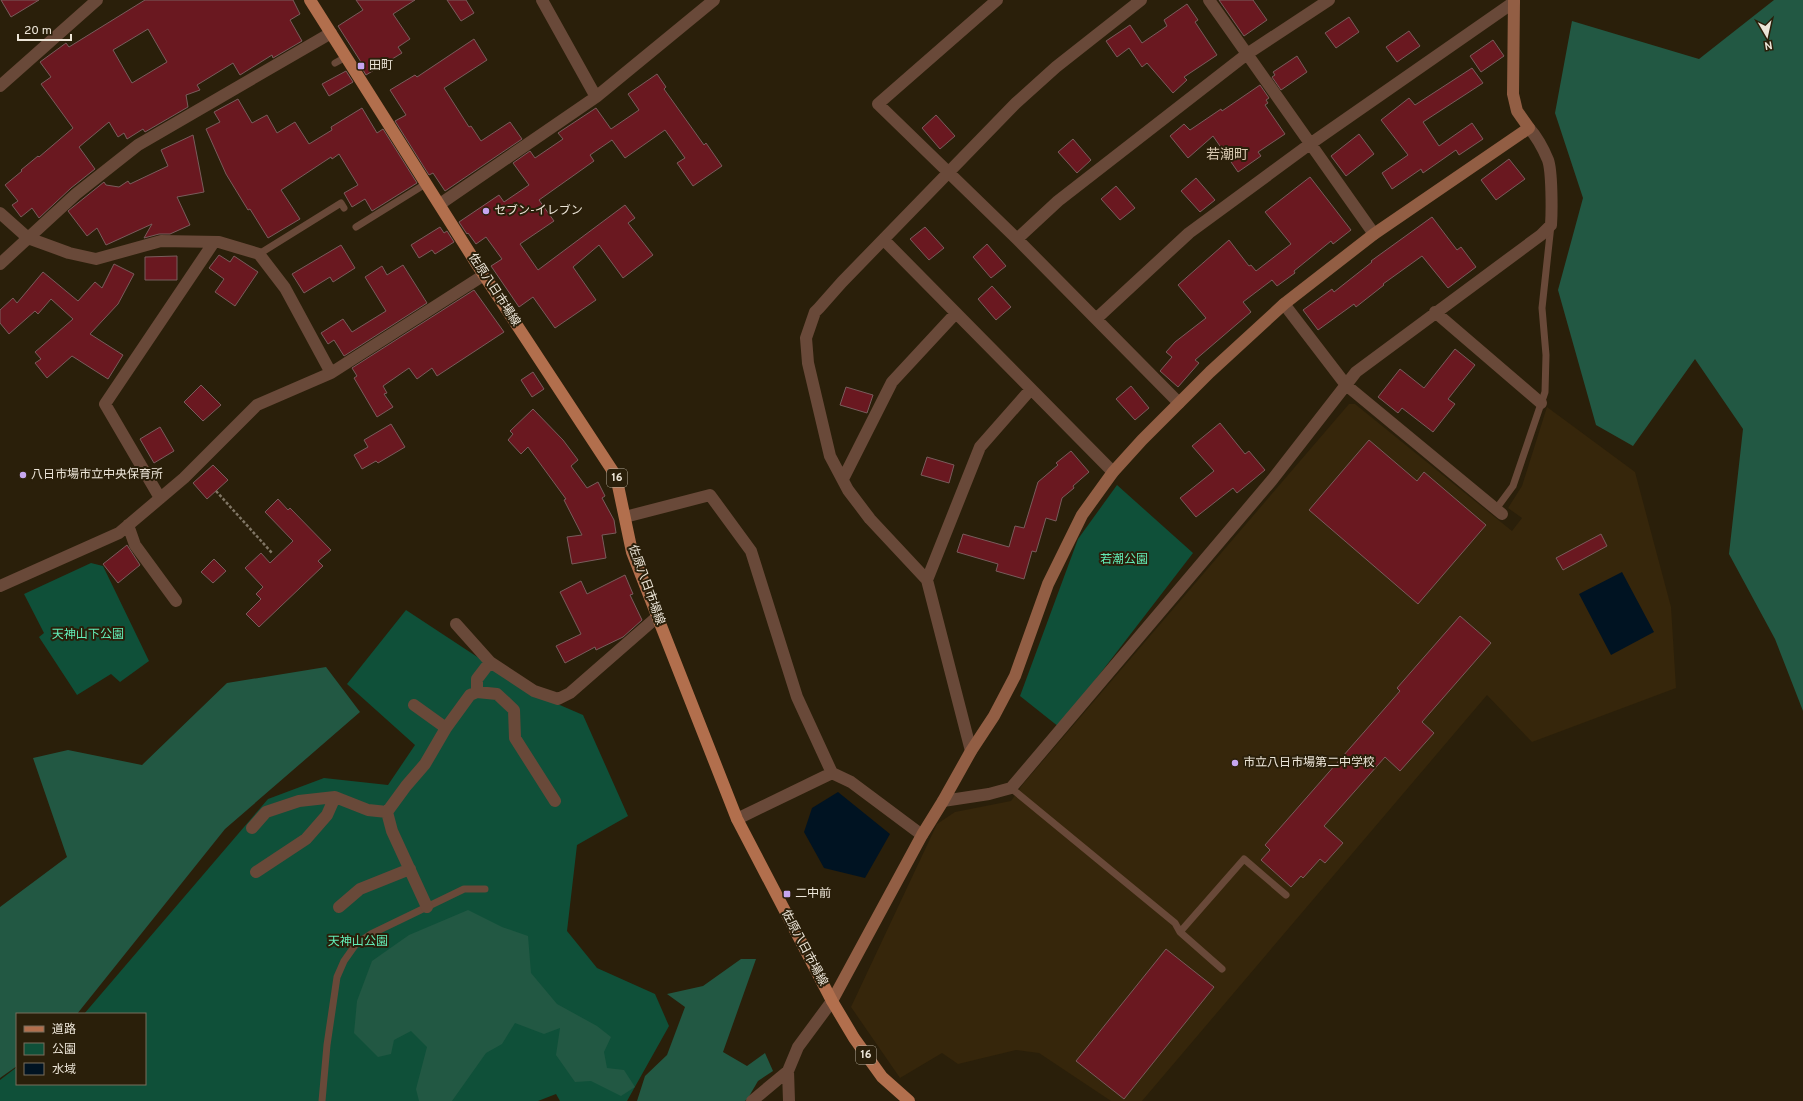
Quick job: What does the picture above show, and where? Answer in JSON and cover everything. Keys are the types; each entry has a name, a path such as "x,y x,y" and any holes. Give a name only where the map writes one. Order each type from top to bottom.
{"main road":[{"name":"佐原八日市場線","path":"310,0 331,33 341,60 427,183 484,275 616,476 632,552 737,819 832,1002 854,1038 882,1077 909,1101"}],"street":[{"path":"0,86 97,0"},
{"path":"542,0 596,96"},
{"path":"440,204 596,96 714,0"},
{"path":"997,0 878,104 1017,239 1179,403"},
{"path":"971,750 927,580 870,519 848,490 830,456 808,363 806,338 815,312 1011,108 1056,67 1141,0"},
{"path":"1209,0 1374,234"},
{"path":"1017,239 1058,201 1247,54 1329,0"},
{"path":"943,801 989,794 1011,788 1272,480 1356,372 1435,312 1541,235 1551,224 1552,211 1548,161 1537,137 1517,112 1513,94 1514,1"},
{"path":"1096,319 1189,233 1310,144 1514,1"},
{"path":"0,264 76,194 138,145 331,33"},
{"path":"789,1101 788,1071 798,1047 832,1002 922,835 943,801 971,750 994,716 1015,676 1048,584 1082,515 1113,472 1210,372 1284,304 1374,234 1529,128"},
{"path":"0,213 28,238 69,253 96,259 161,241 214,242 259,254 286,288 331,373"},
{"path":"884,240 1113,472"},
{"path":"160,498 105,404 214,242"},
{"path":"0,586 119,533 184,478 257,405 331,373 484,275"},
{"path":"1284,304 1346,385 1499,511"},
{"path":"1435,312 1541,403"},
{"path":"842,479 892,382 956,313"},
{"path":"927,580 980,447 1031,388"},
{"path":"625,517 710,495 751,551 797,696 832,773 851,782 922,835"},
{"path":"128,525 135,545 176,601"},
{"path":"456,624 490,662 534,691 558,698 570,693 657,617"},
{"path":"477,692 477,679 490,662"},
{"path":"387,812 406,786 425,764 446,728 470,695 477,692 497,694 514,710 515,738 554,802"},
{"path":"414,705 446,728"},
{"path":"737,819 832,773"},
{"path":"252,828 266,812 299,801 335,797 368,810 387,812"},
{"path":"256,872 306,839 327,814 335,797"},
{"path":"387,812 392,831 427,907"},
{"path":"339,907 360,889 410,870"},
{"path":"752,1101 788,1071"}],"lane":[{"path":"356,227 427,183"},
{"path":"259,254 341,203 344,208"},
{"path":"1499,511 1513,486 1544,392 1546,355 1542,308 1543,287 1551,224"},
{"path":"1011,788 1175,923 1180,932 1222,968"},
{"path":"1180,932 1244,859 1286,896"},
{"path":"322,1101 337,978 344,961 356,944 371,934 464,889 485,889"}],"path":[{"path":"216,491 272,553"}],"shaded area":[{"name":"市立八日市場第二中学校","path":"1349,404 1355,404 1512,531 1522,518 1508,508 1522,486 1547,407 1635,472 1671,607 1676,688 1532,742 1487,695 1142,1101 1111,1101 1039,1053 1016,1050 958,1064 942,1053 900,1078 851,1007 937,824 955,812 1011,801 1023,784"}],"green space":[{"path":"1774,0 1803,0 1803,711 1775,639 1729,554 1743,429 1695,359 1633,446 1596,425 1558,290 1583,198 1555,113 1572,21 1699,59"},
{"name":"若潮公園","path":"1117,485 1193,553 1059,727 1020,696 1078,539"},
{"name":"天神山下公園","path":"91,563 103,566 149,661 120,682 111,674 77,695 39,637 44,633 24,594"},
{"name":"天神山公園","path":"406,610 532,693 583,715 628,816 577,845 567,931 597,968 655,994 669,1026 627,1101 560,1101 556,1094 538,1101 0,1101 0,1080 16,1068 16,1085 146,1085 146,1013 85,1013 268,799 324,778 388,785 415,745 347,684"},
{"path":"326,667 360,712 225,829 78,1013 16,1013 16,1067 0,1078 0,907 67,857 33,758 68,750 142,765 227,683"},
{"path":"468,910 502,927 528,936 531,973 557,1004 597,1026 611,1037 604,1052 607,1068 624,1070 635,1087 621,1096 591,1081 575,1082 556,1055 560,1028 544,1034 515,1023 502,1044 486,1053 452,1101 419,1101 416,1089 427,1047 411,1031 394,1040 391,1054 378,1057 354,1033 357,1001 372,961 409,935"},
{"path":"741,959 756,959 723,1052 747,1066 765,1053 773,1071 758,1081 745,1101 637,1101 645,1076 667,1055 685,1007 667,994 703,986"}],"water":[{"path":"1622,572 1654,632 1611,655 1579,594"},
{"path":"838,792 890,834 865,878 824,868 804,832 812,808"}],"building":[{"path":"1,0 39,0 11,17"},
{"path":"145,0 293,0 300,14 290,20 302,41 273,58 272,55 240,75 233,63 197,85 200,90 186,95 188,107 145,132 143,129 127,139 124,133 118,137 109,122 79,147 95,169 71,188 39,218 32,208 21,217 12,205 18,201 5,185 22,171 21,170 73,128 41,84 51,77 40,62 66,43 69,47","holes":["148,29 167,62 132,83 113,50"]},
{"path":"356,0 415,0 393,14 410,39 398,47 402,53 366,75 359,63 361,62 338,26 363,10"},
{"path":"447,0 466,0 474,13 461,21"},
{"path":"1219,0 1253,0 1267,20 1244,36"},
{"path":"1187,4 1198,20 1195,22 1217,55 1184,77 1187,80 1173,93 1147,63 1142,67 1129,48 1117,57 1106,41 1130,25 1142,43 1167,26 1164,20"},
{"path":"1349,17 1359,32 1336,48 1325,33"},
{"path":"1409,31 1420,46 1397,62 1386,47"},
{"path":"474,39 487,60 444,88 469,127 471,126 481,141 510,122 522,139 445,191 433,173 429,175 395,121 406,115 390,90 415,75 417,77"},
{"path":"1493,40 1504,56 1481,72 1470,56"},
{"path":"1297,56 1307,72 1281,90 1272,77 1275,75 1273,72"},
{"path":"1472,68 1483,83 1423,122 1439,146 1472,123 1483,139 1459,155 1456,150 1423,173 1421,169 1392,189 1382,173 1408,155 1381,120 1409,98 1415,105"},
{"path":"346,71 353,82 329,96 322,84"},
{"path":"657,74 666,87 664,89 704,145 706,143 722,166 693,186 677,163 685,158 665,130 625,158 612,140 590,155 594,161 539,200 554,221 520,244 538,270 625,205 635,218 628,223 653,255 623,278 599,245 573,267 596,300 555,328 533,297 519,307 491,266 502,259 486,237 476,244 459,222 499,195 504,202 529,185 513,163 530,151 535,158 563,139 558,133 596,108 611,129 639,110 628,94"},
{"path":"1260,85 1269,98 1266,100 1268,103 1265,105 1285,134 1258,152 1261,156 1238,172 1213,136 1188,158 1170,136 1184,124 1190,130 1221,109 1222,111"},
{"path":"238,99 252,123 267,115 277,133 295,122 309,144 332,130 331,127 362,108 377,133 383,129 417,183 372,211 365,199 352,207 344,193 358,185 339,154 332,159 331,157 281,190 300,219 268,238 250,209 248,210 226,174 206,129 220,122 214,112"},
{"path":"936,115 955,136 940,149 922,128"},
{"path":"1359,134 1374,154 1346,176 1331,156"},
{"path":"193,135 204,192 177,197 190,225 170,234 159,234 144,238 152,224 106,245 97,228 87,236 68,211 104,182 106,185 119,187 128,181 130,184 168,166 161,150"},
{"path":"1073,139 1091,160 1077,173 1058,152"},
{"path":"1509,159 1525,179 1496,200 1481,180"},
{"path":"1310,177 1351,230 1333,244 1331,241 1294,271 1295,273 1277,286 1272,280 1243,302 1251,312 1195,360 1199,363 1178,387 1160,371 1172,357 1166,352 1175,342 1206,318 1178,285 1229,240 1249,266 1251,265 1256,271 1291,244 1265,212"},
{"path":"1196,178 1215,200 1200,212 1181,191"},
{"path":"1116,186 1135,208 1120,220 1101,199"},
{"path":"1432,217 1457,250 1461,247 1476,267 1448,288 1422,256 1383,284 1384,285 1356,307 1354,304 1318,330 1303,310 1332,289 1334,292 1372,262 1371,261"},
{"path":"440,227 444,233 447,231 454,242 435,254 432,250 419,258 411,245"},
{"path":"925,227 944,248 929,260 910,239"},
{"path":"987,244 1006,266 991,278 973,257"},
{"path":"341,245 355,268 333,282 330,277 304,293 292,274"},
{"path":"219,255 230,262 234,256 258,272 235,306 215,292 224,279 209,268"},
{"path":"177,256 177,280 145,280 145,257"},
{"path":"114,264 134,274 118,304 90,334 123,355 108,379 72,356 47,378 35,363 41,359 35,352 73,319 51,299 38,314 35,311 9,334 0,323 0,310 13,298 17,303 43,272 78,301 95,282 102,288"},
{"path":"403,265 427,303 344,356 334,340 328,344 321,333 343,319 352,332 386,311 365,277 382,266 387,275"},
{"path":"992,286 1011,307 996,320 978,299"},
{"path":"474,290 504,332 437,376 432,368 417,379 409,368 383,386 387,393 384,394 393,407 377,417 354,378 357,376 352,368"},
{"path":"1455,349 1475,365 1448,399 1455,404 1433,432 1402,408 1398,413 1378,397 1400,369 1424,388"},
{"path":"533,372 544,389 532,397 521,380"},
{"path":"201,385 221,405 203,421 184,402"},
{"path":"1131,386 1149,408 1135,420 1116,399"},
{"path":"846,387 873,395 867,413 840,405"},
{"path":"533,409 563,440 578,460 571,466 587,488 598,482 605,496 602,498 614,520 616,533 602,535 606,558 572,564 567,537 582,535 564,500 566,499 528,447 521,454 508,440 513,434 510,431"},
{"path":"1220,423 1245,454 1249,451 1265,470 1237,493 1233,488 1196,517 1180,498 1214,471 1192,446"},
{"path":"391,424 405,447 378,463 376,461 362,469 354,455 368,447 364,440"},
{"path":"160,427 174,451 154,463 140,439"},
{"path":"1369,440 1417,481 1424,472 1486,525 1418,604 1309,510"},
{"path":"1071,451 1089,472 1062,498 1056,521 1046,518 1036,552 1032,551 1024,579 996,571 998,564 957,552 963,534 1009,547 1015,526 1024,528 1038,482 1058,465 1056,463"},
{"path":"927,457 954,465 949,483 921,475"},
{"path":"213,465 228,480 207,499 193,483"},
{"path":"278,499 288,510 290,508 331,550 318,561 323,566 259,627 246,614 261,599 256,594 263,587 245,568 261,553 270,563 293,541 265,512"},
{"path":"1601,534 1607,546 1563,570 1556,558"},
{"path":"127,545 140,565 118,583 103,564"},
{"path":"214,559 226,571 213,583 201,572"},
{"path":"625,575 633,594 630,595 642,620 623,637 596,650 595,647 565,663 556,646 581,634 560,592 581,581 587,594"},
{"path":"1460,616 1491,643 1422,722 1434,733 1400,771 1385,757 1324,826 1343,843 1325,863 1320,859 1303,878 1301,876 1291,887 1261,860 1270,850 1265,845 1400,691 1397,688"},
{"path":"1166,949 1214,987 1124,1099 1076,1061"}],"place":[{"name":"田町","path":"361,66"},
{"name":"セブン-イレブン","path":"486,211"},
{"name":"八日市場市立中央保育所","path":"23,475"},
{"name":"市立八日市場第二中学校","path":"1235,763"},
{"name":"二中前","path":"787,894"}],"district":[{"name":"若潮町","path":"1227,155"}]}
